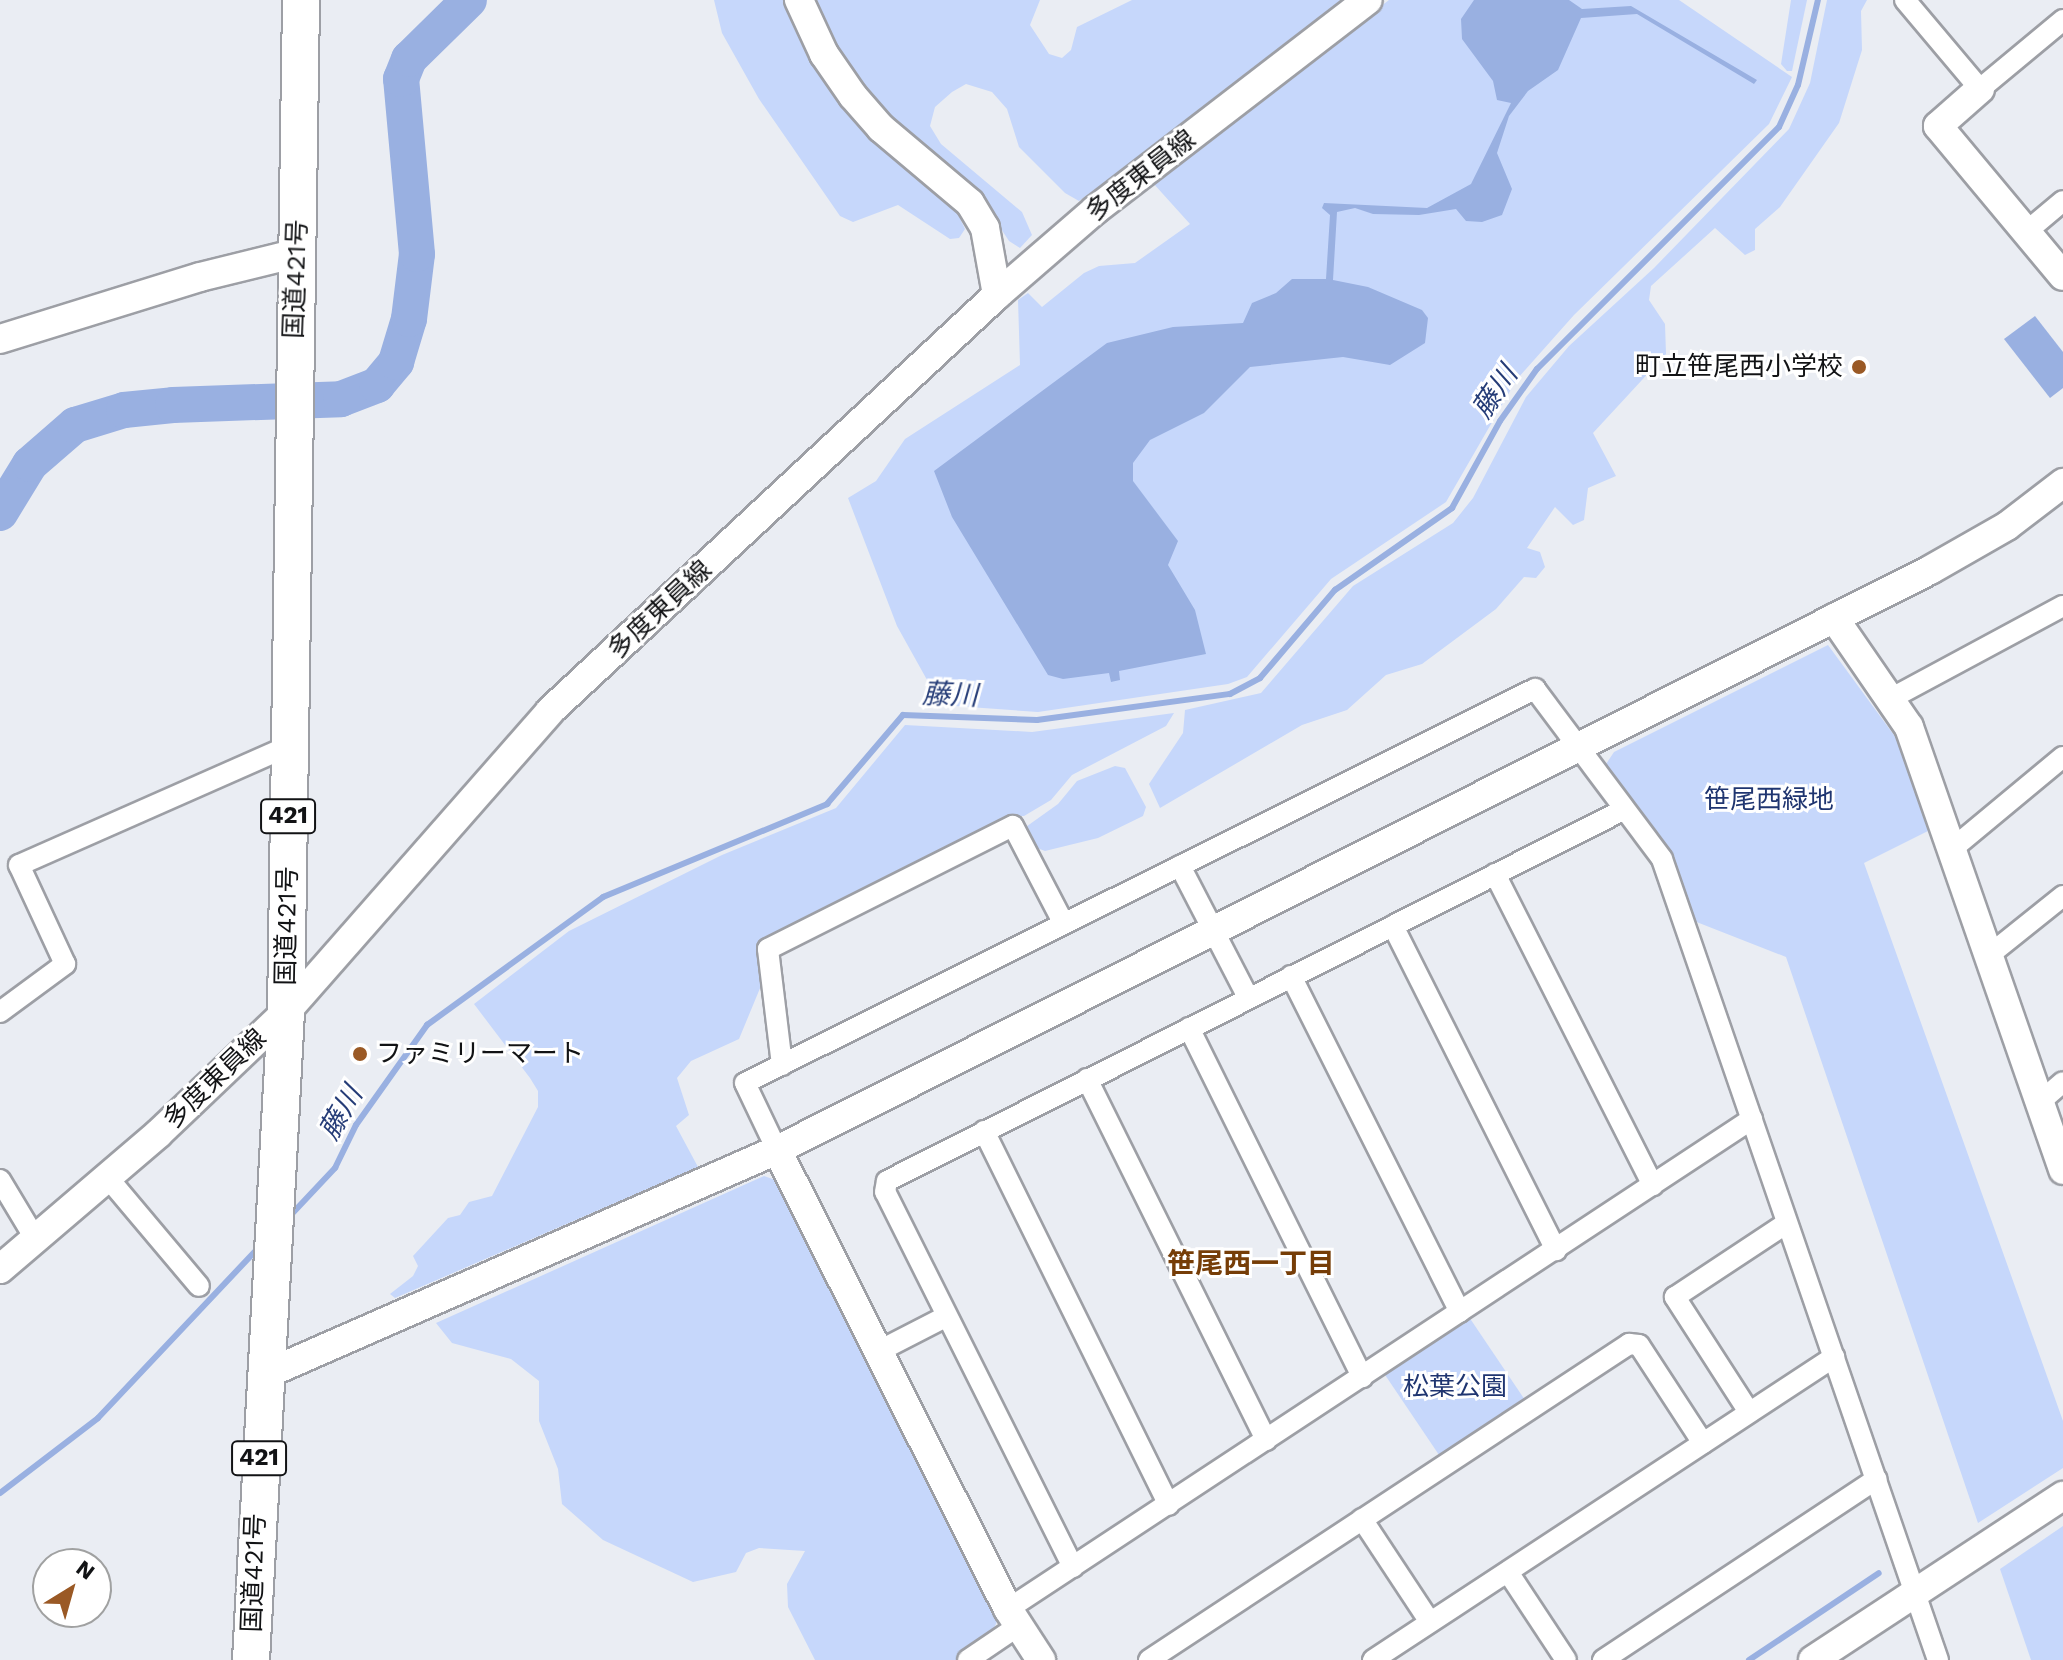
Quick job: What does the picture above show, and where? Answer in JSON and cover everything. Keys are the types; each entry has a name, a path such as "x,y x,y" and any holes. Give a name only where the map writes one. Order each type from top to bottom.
{"highway":[{"name":"国道421号","path":"251,1660 272,1221 286,1012 301,0"}],"street":[{"path":"799,0 824,54 853,96 881,128 970,203 985,228 997,295"},
{"name":"多度東員線","path":"0,1269 108,1178 286,1012 550,711 997,295 1095,210 1368,0"},
{"path":"1905,0 1980,89"},
{"path":"2063,20 1938,126 2063,276"},
{"path":"2026,232 2063,201"},
{"path":"0,339 200,277 298,253"},
{"path":"264,1375 777,1150 1972,548 2063,483"},
{"path":"1890,699 2063,606"},
{"path":"1834,618 1909,727 2063,1170"},
{"path":"1041,1660 1013,1617 744,1086 1535,689 1662,859 1938,1660"},
{"path":"0,1012 65,964 19,865 289,746"},
{"path":"1952,849 2063,757"},
{"path":"1073,1567 885,1187 894,1176 1625,809"},
{"path":"782,1065 765,952 986,839 1013,826 1064,924"},
{"path":"1180,866 1248,997"},
{"path":"1495,874 1653,1185"},
{"path":"1988,956 2063,896"},
{"path":"1393,926 1556,1250"},
{"path":"1291,976 1460,1312"},
{"path":"1189,1028 1362,1377"},
{"path":"1087,1079 1266,1440"},
{"path":"2040,1102 2063,1082"},
{"path":"968,1660 1073,1567 1752,1119"},
{"path":"984,1131 1169,1505"},
{"path":"108,1178 199,1286"},
{"path":"0,1180 36,1240"},
{"path":"1749,1412 1675,1297 1787,1223"},
{"path":"879,1351 947,1316"},
{"path":"1149,1660 1629,1344 1639,1345 1703,1443"},
{"path":"1373,1660 1834,1357"},
{"path":"1603,1660 1876,1479"},
{"path":"1813,1660 2063,1496"},
{"path":"1362,1519 1430,1622"},
{"path":"1508,1572 1566,1660"}],"green space":[{"path":"714,0 788,0 806,47 831,89 954,206 965,229 959,238 950,239 898,205 853,222 840,216 759,99 722,33"},
{"path":"812,0 1040,0 1030,25 1049,54 1062,58 1071,50 1077,27 1132,0 1342,0 1251,75 1079,201 1065,193 1019,147 1007,109 992,92 966,84 952,92 935,107 930,126 941,144 1022,212 1032,235 1020,248 1009,241 984,203 876,107 851,77"},
{"path":"1389,0 1679,0 1792,77 1769,124 1574,315 1517,379 1446,502 1331,579 1247,677 1228,684 1038,712 941,705 897,626 848,498 876,481 905,439 1020,365 1018,300 1028,293 1042,307 1084,273 1099,266 1135,263 1190,224 1153,183"},
{"path":"1791,0 1807,0 1792,71 1787,71 1781,64"},
{"path":"1827,0 1867,0 1861,11 1862,50 1839,123 1780,207 1755,229 1755,250 1745,255 1715,228 1651,286 1649,300 1665,324 1666,354 1593,433 1616,476 1588,488 1584,520 1573,525 1555,507 1527,548 1540,552 1545,567 1536,578 1524,577 1496,609 1422,664 1386,675 1347,710 1302,725 1160,808 1149,784 1183,733 1185,710 1261,693 1353,586 1453,523 1473,498 1526,397 1569,346 1654,268 1789,129 1810,83"},
{"name":"笹尾西緑地","path":"1828,645 1899,742 1928,831 1864,863 2063,1421 2063,1468 1978,1523 1786,957 1694,921 1670,855 1606,764 1614,752"},
{"path":"1174,713 1166,726 1072,775 1051,800 1024,816 1013,816 760,943 763,981 739,1039 691,1061 677,1078 689,1115 676,1126 698,1167 395,1298 390,1294 413,1276 418,1266 413,1256 448,1218 460,1215 469,1202 492,1196 538,1107 538,1091 530,1078 474,1004 569,931 722,855 836,808 905,725 1032,732"},
{"path":"1115,766 1125,768 1146,807 1143,816 1098,838 1045,851 1032,846 1023,829 1058,804 1077,781"},
{"path":"764,1176 784,1183 999,1617 991,1635 958,1660 815,1660 788,1607 787,1584 805,1551 759,1548 746,1553 736,1572 693,1582 603,1540 562,1504 558,1469 539,1421 539,1381 511,1359 452,1343 436,1323"},
{"name":"松葉公園","path":"1469,1317 1525,1401 1441,1458 1384,1374"},
{"path":"2063,1526 2063,1660 2031,1660 2000,1569"}],"shaded area":[{"path":"1474,0 1569,0 1582,9 1631,6 1757,80 1754,84 1637,14 1581,18 1558,70 1528,91 1509,116 1497,153 1512,189 1502,215 1482,222 1466,221 1456,209 1419,215 1373,214 1355,208 1337,212 1333,280 1368,287 1422,310 1428,318 1425,343 1390,365 1343,357 1250,367 1204,413 1150,440 1133,463 1133,481 1178,541 1168,565 1195,610 1206,654 1119,671 1120,680 1111,682 1109,673 1063,679 1048,675 952,517 934,471 1107,343 1173,327 1243,323 1252,303 1276,293 1292,279 1326,279 1330,215 1322,208 1324,203 1427,208 1471,184 1511,103 1497,100 1493,81 1462,39 1461,19"},
{"path":"2035,316 2063,352 2063,388 2050,398 2004,339"}],"waterway":[{"path":"0,513 30,464 75,425 124,410 173,405 341,399 377,385 396,362 409,319 417,254 401,79 409,59 469,0"},
{"name":"藤川","path":"288,1218 335,1168 356,1125 427,1025 603,897 827,804 903,715 1037,720 1230,694 1260,678 1335,590 1452,508 1500,421 1537,369 1779,127 1798,85 1818,0"},
{"name":"藤川","path":"0,1493 98,1418 260,1246"},
{"path":"1749,1660 1879,1573"}],"place":[{"name":"町立笹尾西小学校","path":"1859,367"},
{"name":"ファミリーマート","path":"360,1054"}],"district":[{"name":"笹尾西一丁目","path":"1251,1264"}]}
